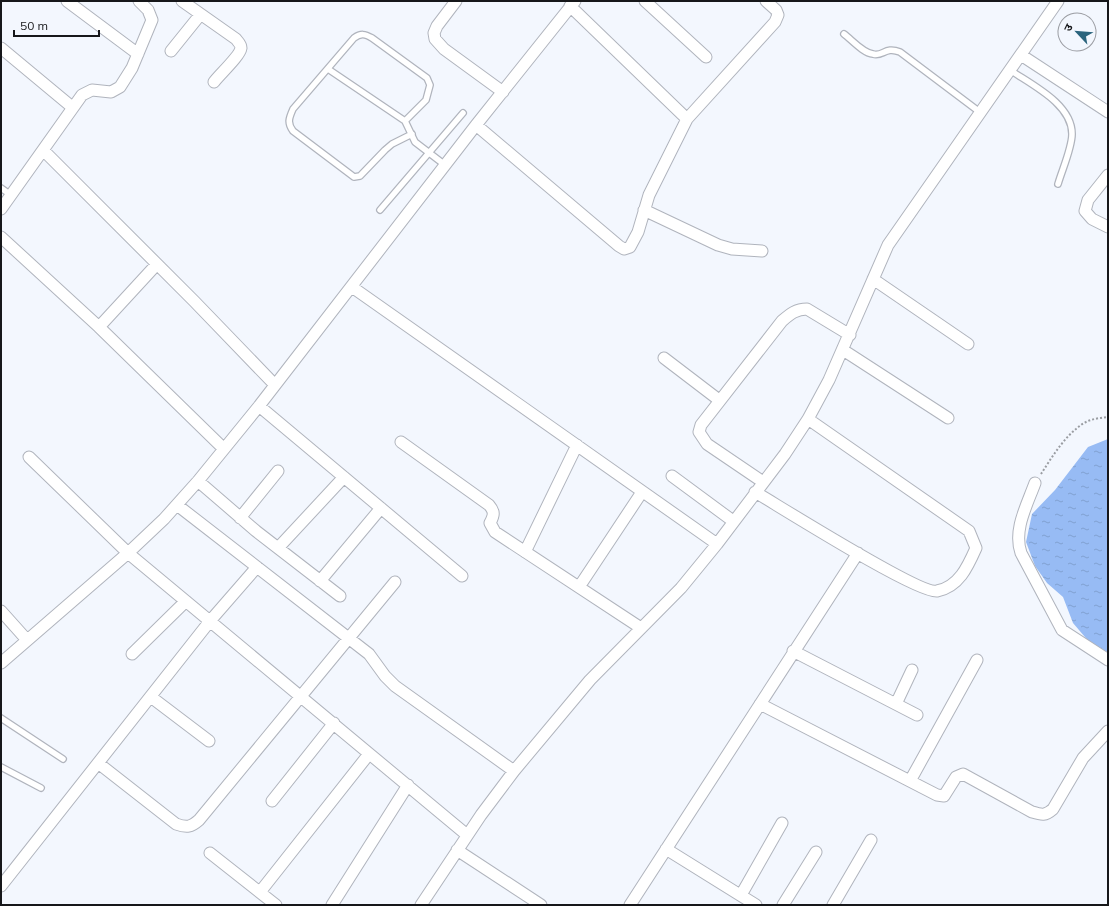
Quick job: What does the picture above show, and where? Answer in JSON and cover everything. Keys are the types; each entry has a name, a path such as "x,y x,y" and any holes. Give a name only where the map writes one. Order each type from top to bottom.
{"street":[{"path":"67,1 138,54"},
{"path":"1,209 44,151 72,107 82,95 92,90 112,92 120,87 127,78 152,20 148,10 139,1"},
{"path":"182,1 236,39 241,45 241,50 237,56 214,82"},
{"path":"456,1 437,26 434,33 435,39 444,49 503,92"},
{"path":"645,1 706,57"},
{"path":"476,125 624,249 630,247 634,241 649,195 687,119 775,22 778,15 776,10 766,1"},
{"path":"421,905 467,835 514,771 590,680 681,588 717,544 785,454 808,419 843,350 888,245 1058,1"},
{"path":"1,663 128,553 177,505 198,481 259,406 476,125 573,4 687,119"},
{"path":"171,51 200,15"},
{"path":"1,48 72,107"},
{"path":"1021,55 1108,112"},
{"path":"44,151 275,385"},
{"path":"1108,174 1085,205 1087,215 1108,227"},
{"path":"644,210 718,245 732,249 762,251"},
{"path":"1,237 99,327 224,449"},
{"path":"99,327 157,264"},
{"path":"873,279 968,344"},
{"path":"352,287 717,544"},
{"path":"763,482 707,444 699,432 701,425 782,321 799,309 807,309 850,335"},
{"path":"843,350 948,418"},
{"path":"664,358 719,400"},
{"path":"259,406 462,576"},
{"path":"755,492 858,553 921,588 936,592 950,586 965,572 976,548 969,531 808,419"},
{"path":"401,442 489,505 493,509 494,514 490,523 491,527 496,532 641,628"},
{"path":"525,552 577,445"},
{"path":"29,457 128,553 467,835"},
{"path":"240,518 278,471"},
{"path":"672,476 734,521"},
{"path":"278,548 344,477"},
{"path":"198,481 240,518 340,596"},
{"path":"1035,483 1018,534 1018,544 1021,553 1062,630 1108,660"},
{"path":"579,587 642,492"},
{"path":"177,505 369,654 385,676 395,686 514,771"},
{"path":"320,581 381,508"},
{"path":"630,905 793,651 858,553"},
{"path":"1,886 210,621 257,567"},
{"path":"98,764 176,824 185,827 192,826 250,760 300,696 395,582"},
{"path":"132,654 186,601"},
{"path":"1,611 27,640"},
{"path":"793,651 918,715"},
{"path":"910,781 977,660"},
{"path":"896,704 912,670"},
{"path":"151,697 209,741"},
{"path":"760,704 937,795 944,796 956,777 963,774 1042,816 1047,815 1053,809 1083,758 1108,731"},
{"path":"272,801 334,723"},
{"path":"260,892 370,754"},
{"path":"332,905 408,785"},
{"path":"741,895 782,823"},
{"path":"833,905 871,840"},
{"path":"666,849 756,905"},
{"path":"457,850 541,905"},
{"path":"783,905 816,852"},
{"path":"210,853 276,905"}],"lane":[{"path":"405,121 426,100 430,85 427,78 391,50 366,34 359,34 293,109 288,125 293,131 354,178 360,176 392,144 412,134"},
{"path":"844,34 872,54 878,54 888,50 900,52 981,112"},
{"path":"328,68 405,121 415,142 445,165"},
{"path":"1010,70 1052,99 1068,118 1072,136 1058,184"},
{"path":"380,210 463,113"},
{"path":"1,188 11,195"},
{"path":"1,718 63,759"},
{"path":"1,767 41,788"}],"path":[{"path":"1035,483 1053,454 1081,425 1094,419 1108,417"}],"water":[{"path":"1108,439 1108,652 1096,650 1073,623 1063,597 1047,583 1035,566 1026,542 1032,514 1055,490 1088,447"}]}
